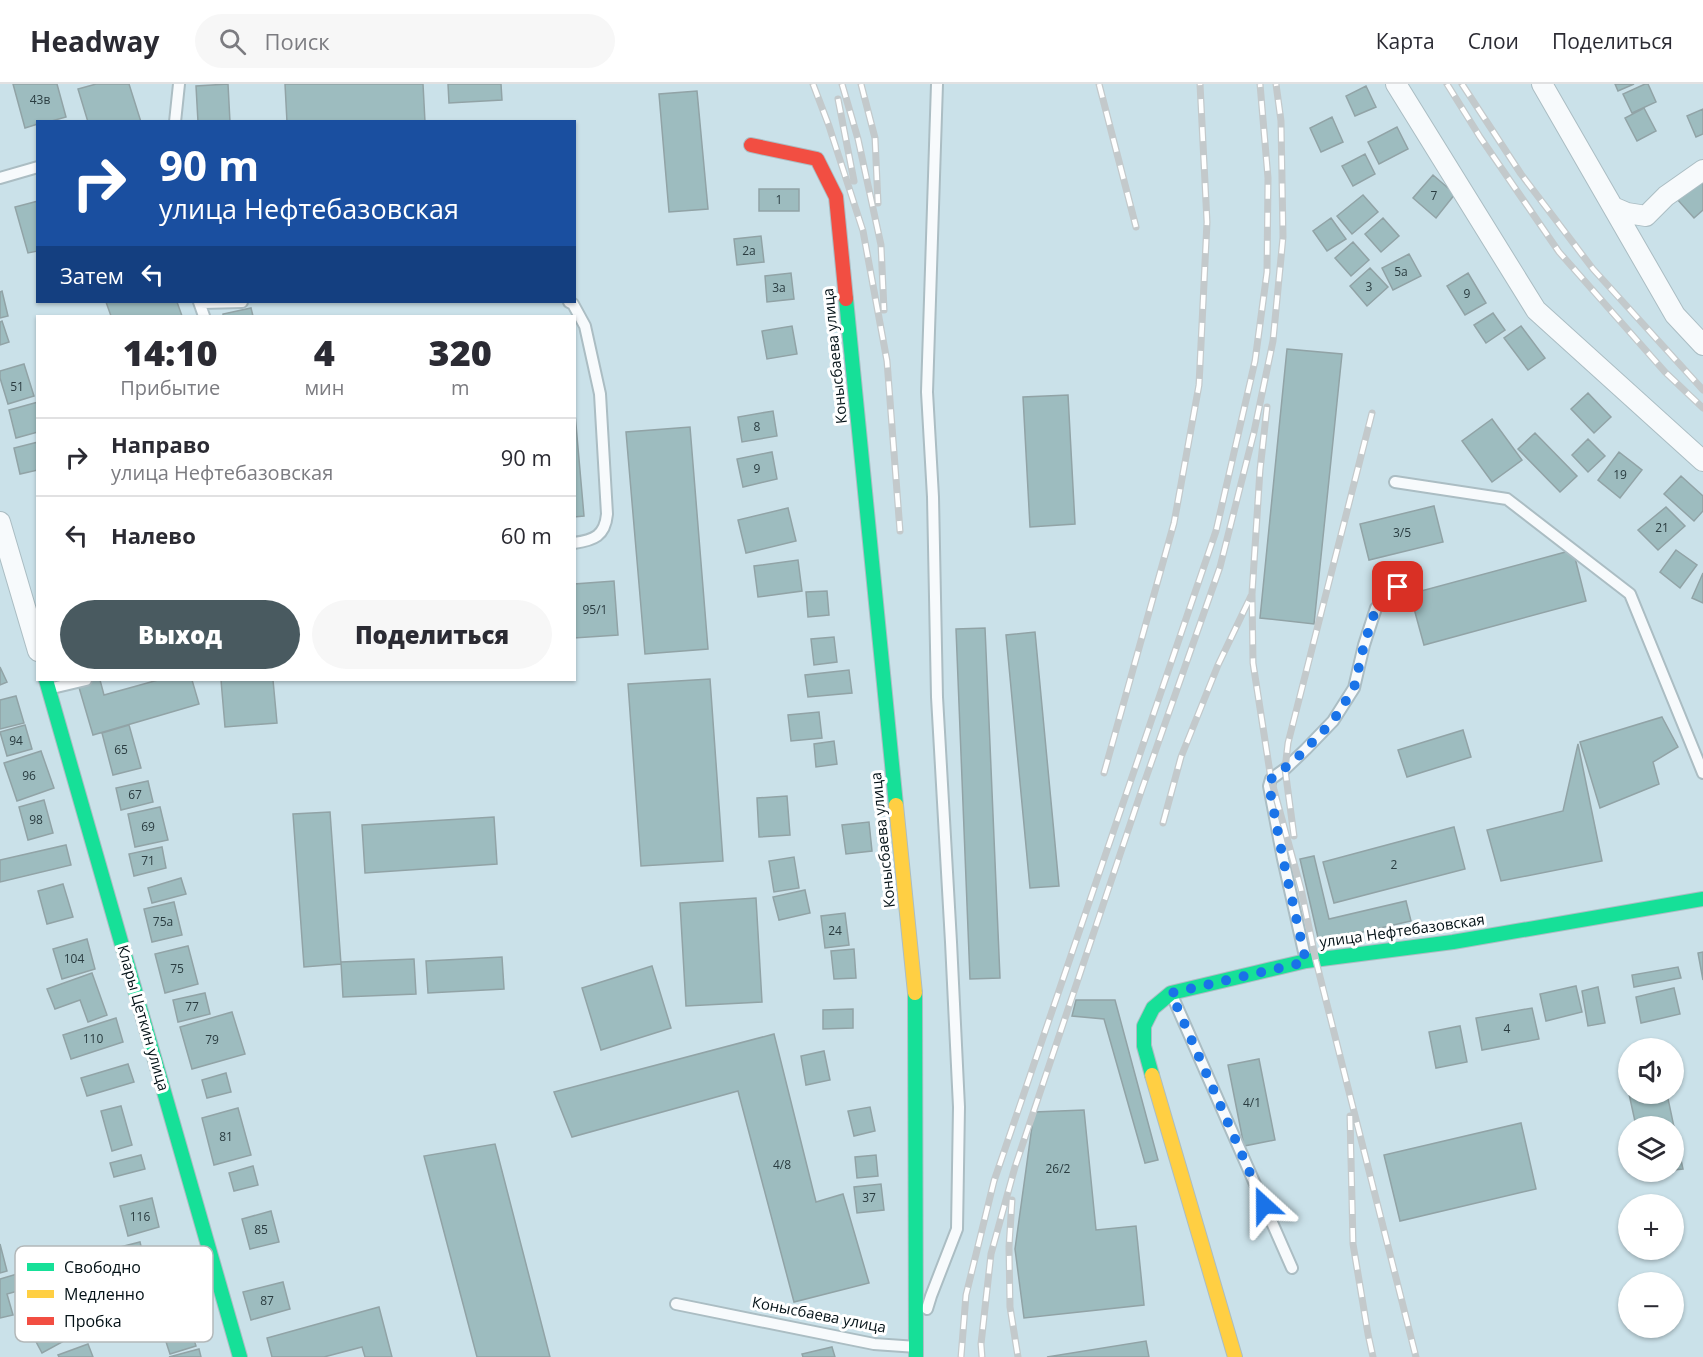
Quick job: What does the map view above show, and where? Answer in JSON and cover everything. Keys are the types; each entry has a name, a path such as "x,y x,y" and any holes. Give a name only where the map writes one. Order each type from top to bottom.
{"street":[{"path":"1396,84 1536,310 1703,461"},
{"path":"1542,84 1675,315 1703,345"},
{"name":"Конысбаева улица","path":"750,145 817,159 836,197 915,996 917,1352"},
{"path":"1613,207 1627,213 1646,216 1666,196 1703,170"},
{"path":"0,522 36,644"},
{"name":"Клары Цеткин улица","path":"47,684 208,1246"},
{"name":"улица Нефтебазовская","path":"1171,993 1306,962 1453,942 1703,899"},
{"path":"1171,993 1153,1008 1144,1026 1144,1046 1235,1357"},
{"name":"Клары Цеткин улица","path":"213,1263 240,1357"}],"lane":[{"path":"175,120 179,84"},
{"path":"917,1352 931,1296 957,1229 958,1095 937,698 933,497 927,392 937,84"},
{"path":"0,178 36,168"},
{"path":"571,303 585,326 600,394 607,514 606,525 595,539 576,543"},
{"path":"1395,482 1507,499 1630,594 1703,773"},
{"path":"1306,962 1269,786 1271,779 1285,769 1333,721 1354,688 1376,608 1398,587"},
{"path":"47,684 76,681"},
{"path":"1171,993 1292,1268"},
{"name":"Конысбаева улица","path":"676,1304 917,1352"}],"building":[{"path":"13,84 57,84 66,117 55,120 36,120 36,125 25,128"},
{"path":"96,84 129,84 140,120 87,120 78,89"},
{"path":"228,84 230,120 198,120 196,86"},
{"path":"285,84 423,84 425,120 287,120"},
{"path":"448,84 501,84 502,100 449,103"},
{"path":"1615,84 1634,84 1618,91"},
{"path":"1648,84 1656,102 1632,113 1623,94"},
{"path":"1366,86 1376,107 1355,116 1346,96"},
{"path":"697,91 708,209 669,212 659,94"},
{"path":"1644,108 1656,131 1637,141 1625,118"},
{"path":"1703,109 1703,134 1696,137 1687,116"},
{"path":"1332,117 1343,142 1321,152 1310,128"},
{"path":"1397,127 1408,149 1379,164 1368,142"},
{"path":"1365,154 1375,174 1353,186 1342,166"},
{"path":"1433,175 1455,194 1436,218 1413,198"},
{"path":"1700,179 1703,182 1703,210 1694,218 1677,199"},
{"path":"759,189 799,189 799,211 759,211"},
{"path":"1363,195 1378,212 1352,234 1337,216"},
{"path":"36,202 36,251 28,253 15,207"},
{"path":"1331,218 1346,239 1327,251 1313,231"},
{"path":"1383,218 1399,236 1381,252 1365,234"},
{"path":"761,236 764,262 737,265 734,239"},
{"path":"1353,242 1369,260 1351,276 1335,258"},
{"path":"1409,254 1421,276 1393,290 1382,268"},
{"path":"1370,268 1388,287 1367,306 1350,286"},
{"path":"791,273 794,299 767,302 765,276"},
{"path":"1468,273 1486,303 1465,315 1447,286"},
{"path":"2,291 8,316 0,318 0,292"},
{"path":"106,303 177,303 182,315 111,315"},
{"path":"251,308 253,315 223,315"},
{"path":"1493,313 1505,330 1486,343 1474,325"},
{"path":"2,321 9,342 0,345 0,322"},
{"path":"792,326 797,354 767,359 762,331"},
{"path":"1521,326 1545,358 1528,370 1504,338"},
{"path":"1287,349 1342,354 1314,624 1260,618"},
{"path":"24,364 34,396 8,404 0,371"},
{"path":"1588,393 1611,417 1594,433 1571,409"},
{"path":"1068,395 1075,524 1030,527 1023,397"},
{"path":"36,403 36,433 16,438 9,410"},
{"path":"773,411 777,436 742,442 738,417"},
{"path":"1492,419 1522,460 1492,482 1462,441"},
{"path":"576,425 584,516 576,517"},
{"path":"690,427 708,649 645,654 626,432"},
{"path":"1535,433 1577,476 1560,492 1518,449"},
{"path":"1588,439 1605,456 1588,472 1572,455"},
{"path":"36,442 36,470 20,474 14,448"},
{"path":"772,452 777,479 743,487 737,459"},
{"path":"1619,452 1642,470 1620,498 1598,480"},
{"path":"1681,476 1703,496 1703,511 1694,521 1664,494"},
{"path":"1434,506 1443,542 1369,560 1360,524"},
{"path":"1666,507 1685,526 1658,550 1638,530"},
{"path":"788,508 796,541 746,553 738,520"},
{"path":"1573,550 1586,601 1424,645 1410,594"},
{"path":"1676,550 1697,565 1680,588 1660,572"},
{"path":"798,560 802,591 758,597 754,566"},
{"path":"1703,573 1703,603 1692,598"},
{"path":"614,581 618,635 576,638 576,584"},
{"path":"827,591 829,615 808,617 806,592"},
{"path":"985,628 1000,978 970,979 956,629"},
{"path":"1035,632 1059,886 1030,888 1006,635"},
{"path":"834,637 837,662 814,665 811,639"},
{"path":"0,667 7,682 0,685"},
{"path":"849,670 852,693 808,697 805,675"},
{"path":"710,679 723,861 641,866 628,684"},
{"path":"100,681 104,695 154,681 192,681 199,704 93,735 78,684"},
{"path":"221,681 273,681 277,723 225,727"},
{"path":"16,696 24,723 0,729 0,700"},
{"path":"819,712 822,738 791,741 788,715"},
{"path":"1662,717 1678,747 1653,762 1659,784 1600,808 1580,742"},
{"path":"25,725 32,749 7,756 0,732"},
{"path":"129,725 141,768 113,775 102,733"},
{"path":"1463,730 1471,757 1407,777 1398,750"},
{"path":"834,741 837,764 816,767 814,744"},
{"path":"1578,744 1602,861 1501,881 1487,830 1563,811"},
{"path":"41,751 54,788 17,801 4,763"},
{"path":"148,781 153,802 121,810 116,788"},
{"path":"787,796 790,835 759,837 757,798"},
{"path":"44,800 53,833 28,840 19,807"},
{"path":"160,807 168,840 135,847 128,814"},
{"path":"330,812 341,964 304,967 293,814"},
{"path":"494,817 497,864 365,873 362,825"},
{"path":"869,822 872,851 846,854 842,825"},
{"path":"1454,827 1465,869 1334,903 1323,862"},
{"path":"66,845 71,865 0,882 0,860"},
{"path":"162,847 166,868 134,876 129,854"},
{"path":"1314,856 1329,919 1406,901 1411,921 1319,942 1300,859"},
{"path":"794,857 799,888 774,892 769,861"},
{"path":"181,878 186,894 152,903 148,888"},
{"path":"63,884 73,917 47,924 38,891"},
{"path":"805,890 810,913 779,920 773,897"},
{"path":"756,898 762,1002 686,1006 680,903"},
{"path":"174,902 182,935 152,942 144,909"},
{"path":"845,913 849,945 825,948 821,916"},
{"path":"87,939 95,969 62,979 53,949"},
{"path":"188,946 198,984 165,993 155,954"},
{"path":"854,949 856,978 834,979 831,951"},
{"path":"1703,952 1703,980 1698,953"},
{"path":"502,957 504,989 428,993 426,961"},
{"path":"414,959 416,994 343,997 341,962"},
{"path":"652,966 671,1028 601,1050 582,988"},
{"path":"1678,967 1681,978 1634,987 1632,975"},
{"path":"92,973 107,1015 88,1022 80,1000 55,1009 47,989"},
{"path":"1576,986 1582,1012 1546,1021 1540,994"},
{"path":"1598,987 1605,1023 1588,1026 1582,991"},
{"path":"1674,988 1680,1014 1641,1023 1636,997"},
{"path":"205,993 210,1014 178,1022 173,1000"},
{"path":"1076,1000 1115,1000 1158,1160 1145,1163 1104,1019 1072,1016"},
{"path":"1532,1008 1539,1039 1482,1050 1476,1018"},
{"path":"853,1009 853,1028 823,1029 823,1010"},
{"path":"232,1012 245,1054 192,1069 180,1027"},
{"path":"116,1018 123,1042 71,1059 63,1035"},
{"path":"1460,1026 1467,1062 1436,1068 1429,1032"},
{"path":"774,1034 816,1202 843,1194 869,1283 794,1302 738,1091 572,1137 554,1092"},
{"path":"824,1051 830,1080 806,1085 801,1056"},
{"path":"1259,1059 1275,1140 1244,1146 1228,1065"},
{"path":"128,1064 134,1082 87,1096 81,1078"},
{"path":"226,1073 231,1092 207,1098 202,1080"},
{"path":"1631,1104 1669,1104 1672,1116 1634,1116"},
{"path":"121,1106 132,1145 112,1151 101,1111"},
{"path":"870,1107 875,1131 854,1136 848,1111"},
{"path":"238,1108 251,1155 214,1165 202,1118"},
{"path":"1084,1110 1096,1230 1136,1226 1144,1305 1024,1318 1015,1249 1034,1112"},
{"path":"1521,1123 1536,1189 1400,1221 1384,1155"},
{"path":"495,1144 550,1357 477,1357 424,1156"},
{"path":"141,1155 145,1169 114,1177 110,1163"},
{"path":"876,1155 878,1176 857,1178 855,1157"},
{"path":"253,1166 258,1185 234,1191 229,1173"},
{"path":"881,1184 884,1210 857,1213 854,1187"},
{"path":"152,1198 159,1227 128,1236 120,1206"},
{"path":"271,1211 279,1242 250,1249 242,1219"},
{"path":"140,1242 141,1246 124,1246"},
{"path":"0,1244 7,1271 0,1273"},
{"path":"15,1275 15,1292 7,1294 13,1315 0,1318 0,1279"},
{"path":"283,1282 290,1309 251,1320 243,1292"},
{"path":"379,1307 392,1357 365,1357 362,1347 324,1357 272,1357 267,1338"},
{"path":"1146,1341 1149,1357 1047,1357"},
{"path":"36,1342 62,1342 42,1353"},
{"path":"166,1342 195,1342 196,1346 170,1354"},
{"path":"88,1344 93,1357 59,1357 58,1355"},
{"path":"832,1347 835,1357 803,1357 802,1354"},
{"path":"199,1349 201,1357 169,1357"}],"railway":[{"path":"813,84 863,231 887,361 900,531"},
{"path":"842,84 858,139 881,245 884,310"},
{"path":"861,84 875,138 878,203"},
{"path":"1099,84 1136,227"},
{"path":"1104,773 1174,523 1199,385 1207,222 1200,84"},
{"path":"961,1357 966,1295 994,1181 1216,531 1255,361 1267,272 1268,178 1260,84"},
{"path":"982,1357 981,1344 991,1254 1015,1167 1142,789 1220,567 1254,432 1273,341 1283,237 1281,121 1276,84"},
{"path":"1447,84 1480,137 1559,252 1665,372 1703,408"},
{"path":"1462,84 1521,174 1593,269 1703,390"},
{"path":"838,99 854,181"},
{"path":"1267,407 1260,470 1252,594 1253,663 1271,779 1301,889 1316,961 1416,1357"},
{"path":"1294,836 1285,769 1288,743 1372,413"},
{"path":"1163,823 1181,757 1218,665 1251,596"},
{"path":"1350,1116 1353,1244 1373,1357"},
{"path":"1012,1200 1009,1247 1010,1307 1018,1357"}],"traffic: fast":[{"path":"846,299 896,805"},
{"path":"46,681 208,1246"},
{"path":"1152,1075 1144,1046 1144,1026 1153,1008 1171,993 1306,961 1453,942 1703,899"},
{"path":"915,993 916,1357"},
{"path":"213,1263 240,1357"}],"traffic: slow":[{"path":"896,805 915,993"},
{"path":"1152,1075 1235,1357"}],"traffic: jam":[{"path":"751,145 817,159 836,197 846,299"}],"route":[{"path":"1264,1205 1171,993 1306,962 1269,786 1271,779 1296,759 1333,721 1354,688 1376,608 1398,587"}]}
